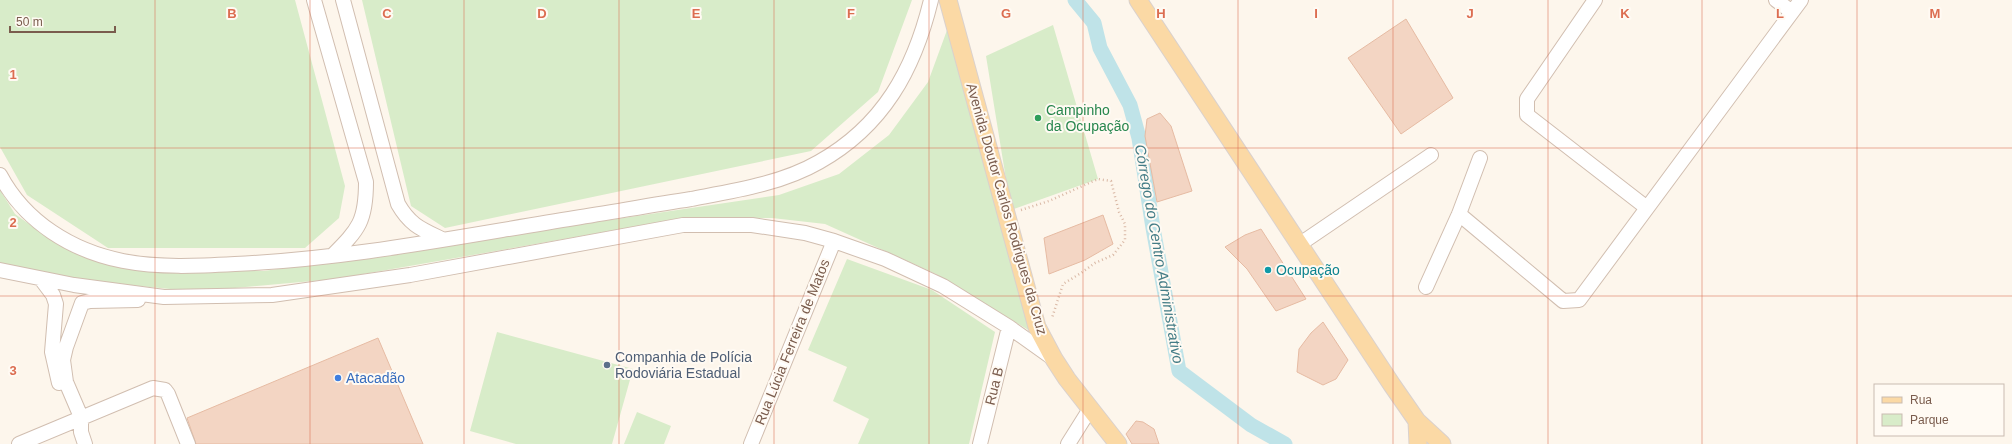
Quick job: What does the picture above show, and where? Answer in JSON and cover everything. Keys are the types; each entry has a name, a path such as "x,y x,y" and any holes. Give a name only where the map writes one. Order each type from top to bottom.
{"main road":[{"name":"Avenida Doutor Carlos Rodrigues da Cruz","path":"948,0 1037,327 1054,359 1090,409 1118,444"},
{"path":"1138,0 1417,421 1442,444"},
{"path":"1417,421 1418,444"}],"street":[{"path":"314,0 366,182 366,201 363,216 355,232 332,256"},
{"path":"343,0 398,204 406,218 415,226 442,239"},
{"path":"0,175 9,192 28,214 44,227 78,247 122,261 148,265 204,266 332,256 743,189 792,174 818,163 844,146 869,124 897,89 926,23 931,0"},
{"path":"1595,0 1527,99 1527,115 1647,208"},
{"path":"1776,0 1792,12"},
{"path":"1459,214 1562,301 1579,300 1801,0"},
{"path":"1300,244 1430,155"},
{"path":"1426,288 1459,214 1480,158"},
{"path":"0,270 41,279 164,297 205,298 280,294 410,276 683,225 752,225 805,233 834,241 885,259 943,286 1009,327 1054,359"},
{"name":"Rua Lúcia Ferreira de Matos","path":"751,444 834,241"},
{"path":"41,279 53,295 56,304 52,352 55,371 77,419"},
{"path":"83,438 66,382 64,360 66,346 82,303 90,301 135,301 164,297"},
{"name":"Rua B","path":"980,444 1009,327"},
{"path":"19,444 147,389 159,388 168,394 188,444"},
{"path":"1068,444 1090,409"}],"path":[{"path":"1016,212 1049,201 1098,179 1111,181 1119,212 1125,224 1125,240 1113,255 1094,263 1063,284 1052,318"}],"green space":[{"path":"0,0 295,0 345,186 339,218 305,248 108,248 27,195 0,147"},
{"path":"362,0 912,0 878,92 811,151 445,228 411,206"},
{"path":"950,22 1035,334 936,274 825,224 772,218 691,217 335,279 235,288 181,290 97,282 0,264 0,190 15,214 57,244 102,260 217,270 264,271 779,195 839,174 889,135 928,82"},
{"name":"Campinho da Ocupação","path":"1053,25 1098,179 1011,210 986,56"},
{"path":"847,259 932,290 995,332 969,444 858,444 869,419 833,401 847,367 808,350"},
{"path":"497,332 633,369 612,444 516,444 470,431"},
{"path":"637,412 671,426 664,444 624,444"}],"building":[{"path":"1406,19 1453,98 1401,134 1348,58"},
{"path":"1160,113 1171,126 1192,191 1157,202 1145,136 1147,119"},
{"path":"1103,215 1113,244 1085,260 1049,274 1044,238"},
{"name":"Ocupação","path":"1261,229 1306,299 1276,311 1247,269 1225,247 1245,235"},
{"path":"1323,322 1348,360 1336,379 1323,385 1297,372 1299,349 1311,333"},
{"name":"Atacadão","path":"378,338 423,444 196,444 187,418"},
{"path":"1136,421 1143,422 1154,429 1159,444 1132,444 1126,434"}],"waterway":[{"name":"Córrego do Centro Administrativo","path":"1075,0 1094,23 1100,48 1130,105 1139,138 1153,228 1179,371 1251,425 1285,444"}],"place":[{"name":"Campinho da Ocupação","path":"1038,118"},
{"name":"Ocupação","path":"1268,270"},
{"name":"Companhia de Polícia Rodoviária Estadual","path":"607,365"},
{"name":"Atacadão","path":"338,378"}]}
